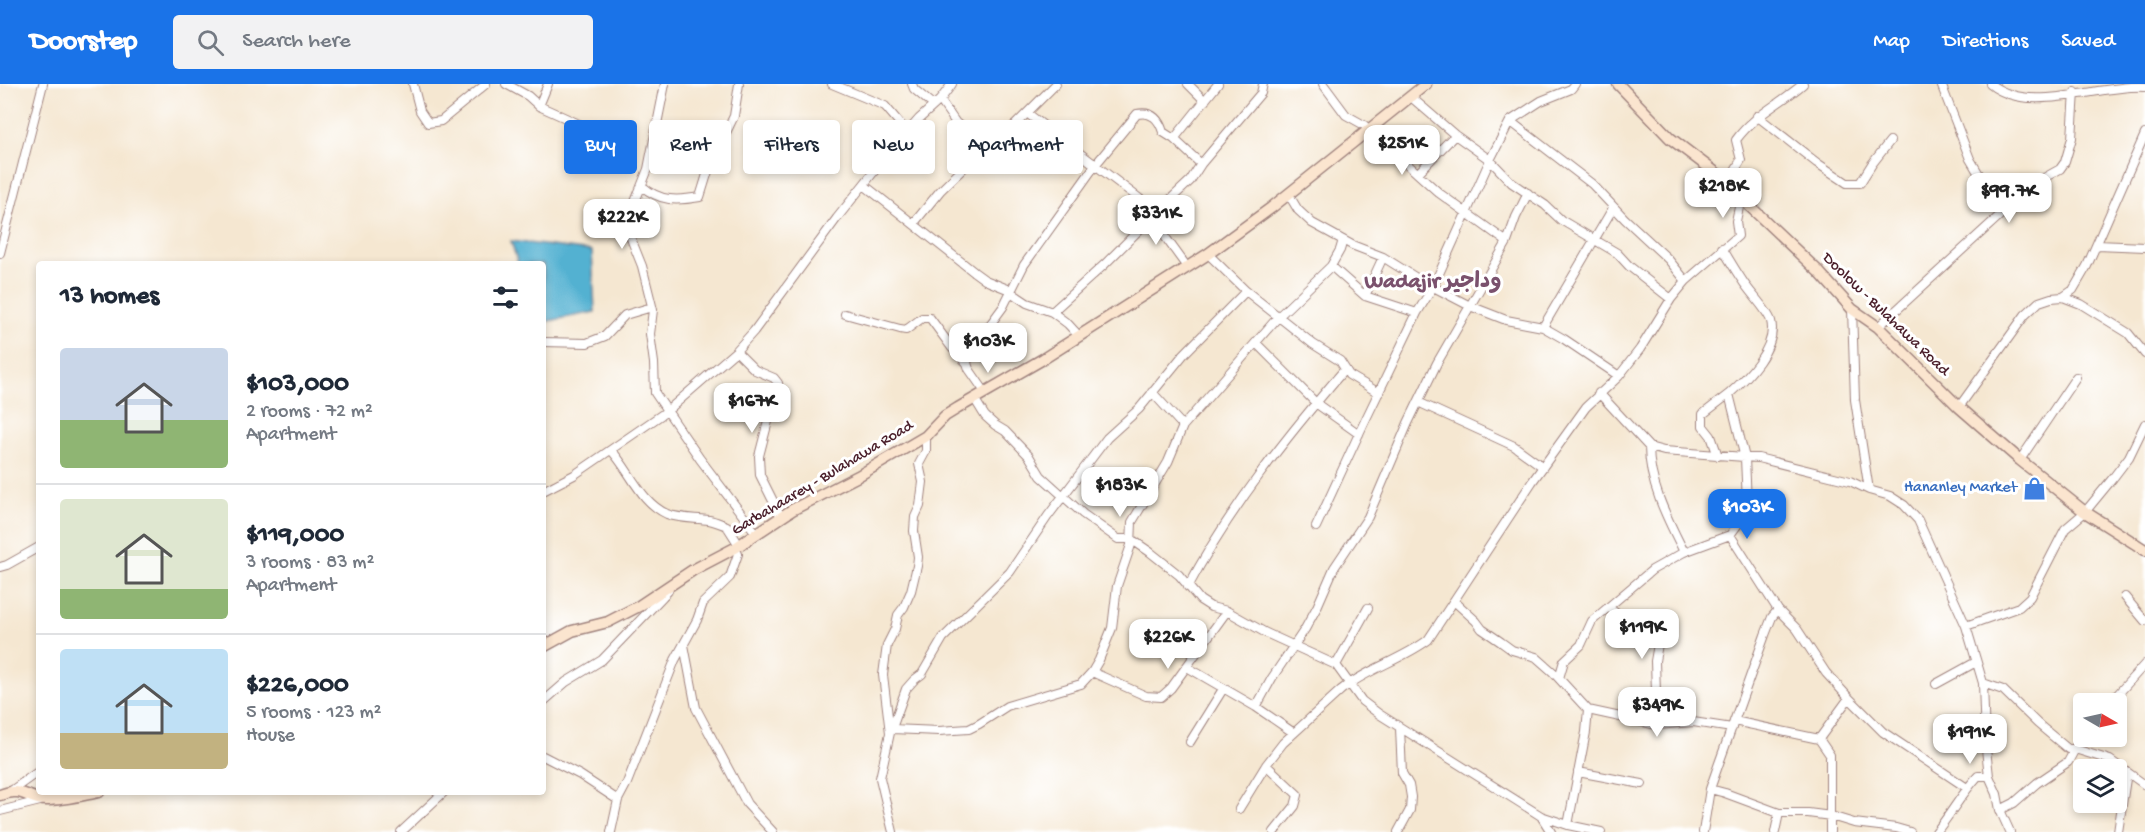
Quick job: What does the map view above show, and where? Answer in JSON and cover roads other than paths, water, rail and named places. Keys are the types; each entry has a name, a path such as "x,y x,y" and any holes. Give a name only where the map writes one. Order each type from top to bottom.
{"main road":[{"name":"Garbahaarey - Bulahawa Road","path":"546,644 572,631 608,622 737,546 781,517 926,436 945,416 1043,359 1208,254 1289,195 1426,84"},
{"name":"Doolow - Bulahawa Road","path":"1618,84 1671,138 1728,182 1741,198 1819,272 1852,309 1878,327 1959,407 2019,460 2085,512 2145,549"},
{"path":"5,793 27,794 44,801 81,795"}],"street":[{"path":"0,253 43,84"},
{"path":"413,84 420,111 428,123 441,121 486,84"},
{"path":"506,84 528,96 539,106 570,120"},
{"path":"539,106 548,84"},
{"path":"665,84 656,134 642,186 632,206 628,228 642,266 652,307 650,334 655,393 700,459 756,533"},
{"path":"642,186 651,194 671,200 679,201 699,197 709,168 735,116 740,84"},
{"path":"832,84 885,106 897,120"},
{"path":"912,84 914,89 936,103 953,120"},
{"path":"920,120 952,84"},
{"path":"1019,120 1056,84"},
{"path":"1188,84 1205,101"},
{"path":"1174,139 1218,84"},
{"path":"1052,312 1182,190 1261,93 1263,84"},
{"path":"1323,84 1346,115 1364,125 1439,193 1507,242"},
{"path":"1316,527 1417,314 1433,286 1510,120 1541,101 1570,89 1575,84"},
{"path":"1728,182 1741,160 1736,140 1757,116 1803,84"},
{"path":"1941,84 1970,159 2002,213"},
{"path":"1990,84 2004,94 2017,96 2075,92 2101,86 2145,87"},
{"path":"1878,327 2002,213 2042,179 2060,169 2070,149 2075,92"},
{"path":"1411,97 1455,135 1490,160 1503,176 1561,220 1617,253 1629,266 1671,299"},
{"path":"1027,113 1119,181 1129,192 1147,202 1157,212 1166,238 1187,267"},
{"path":"967,363 974,346 1003,307 1024,265 1096,164 1137,114 1149,113 1160,122 1163,132 1201,164"},
{"path":"1757,116 1817,163 1847,183 1860,183 1890,141"},
{"path":"1510,120 1592,184 1686,281"},
{"path":"2063,297 2073,290 2097,245 2145,134"},
{"path":"1418,173 1455,135"},
{"path":"546,489 574,475 667,411 736,351 754,331 837,218 873,174"},
{"path":"914,223 940,191 958,174"},
{"path":"864,185 914,223 957,261 985,280 1010,290 1027,303 1052,312 1079,336"},
{"path":"1256,707 1317,607 1334,568 1368,517 1437,363 1507,242 1528,193"},
{"path":"1289,195 1298,210 1312,223 1343,240 1383,257 1395,266 1470,306 1506,320 1543,327 1619,376"},
{"path":"1239,809 1266,765 1283,743 1350,683 1428,639 1586,407 1619,376 1640,349 1671,299 1686,281 1738,236 1736,220 1741,198"},
{"path":"1543,327 1613,207"},
{"path":"891,731 969,729 1007,706 1081,684 1092,672 1112,628 1117,586 1131,539 1132,522 1168,462 1183,426 1210,392 1279,316 1331,266 1341,250 1343,240"},
{"path":"2097,245 2145,247"},
{"path":"1718,456 1711,436 1703,426 1703,414 1744,381 1768,348 1772,333 1770,320 1741,280 1722,248"},
{"path":"1208,254 1246,291 1313,344 1340,360 1355,380 1379,393"},
{"path":"1365,296 1383,257"},
{"path":"1331,266 1365,296 1417,314"},
{"path":"893,832 880,778 891,731 906,690 922,674 938,645 1010,572 1107,438 1131,417 1198,339 1246,291"},
{"path":"1959,407 2025,315 2039,302 2051,298 2063,297 2081,304 2128,333 2145,354"},
{"path":"546,342 587,343 605,336 625,315 652,307"},
{"path":"1852,309 1855,400 1869,490"},
{"path":"845,314 900,330 906,330 922,318 930,318 952,348 967,363 986,392"},
{"path":"1256,343 1317,404 1359,434"},
{"path":"736,351 755,370 774,378 778,383 759,456 760,475 781,517"},
{"path":"1188,588 1217,536 1252,484 1299,421 1317,404 1345,369"},
{"path":"2019,460 2076,377"},
{"path":"1152,392 1183,426"},
{"path":"1599,393 1649,447 1664,451 1758,458 1850,481 1890,496 1904,505 1918,520 1966,626 1983,682 1985,747 1989,776 2010,832"},
{"path":"1559,678 1564,661 1581,645 1592,621 1652,570 1684,552 1730,535 1744,516 1747,503 1745,458 1729,394"},
{"path":"974,398 985,416 1029,456 1041,476 1083,514 1118,539 1131,539 1179,575 1188,588 1211,607 1227,611 1266,633 1336,665 1362,701 1400,728 1541,816 1601,832"},
{"path":"1418,402 1514,446 1543,467"},
{"path":"1966,626 2019,607 2030,597 2064,529 2085,512 2129,457 2145,424"},
{"path":"891,731 883,675 884,663 887,645 895,629 898,615 911,591 917,566 914,531 915,517 923,493 919,464 926,451 926,436"},
{"path":"1649,447 1649,463 1655,485 1684,552"},
{"path":"611,832 618,801 670,670 697,620 703,603 730,577 738,554 737,546 727,526 708,520 667,514 649,502 612,450"},
{"path":"1730,535 1778,610 1797,629 1826,673 1849,698 1883,732 1967,788"},
{"path":"0,567 36,549"},
{"path":"546,699 566,682 602,660 675,583"},
{"path":"2125,597 2145,621"},
{"path":"1454,601 1482,629 1512,650 1536,657 1588,710 1657,725 1693,722 1733,724 1819,739 1830,755 1830,832"},
{"path":"1336,665 1368,608"},
{"path":"1609,608 1656,635 1658,644 1655,661 1657,725"},
{"path":"1703,832 1710,789 1772,617 1778,610"},
{"path":"1092,672 1146,696 1161,697 1171,688 1227,611"},
{"path":"684,645 696,708 747,804 772,832"},
{"path":"1936,684 1976,662"},
{"path":"2119,693 2145,664"},
{"path":"1187,667 1256,707 1294,734"},
{"path":"1983,682 2003,690 2068,749 2107,759"},
{"path":"1190,742 1223,688"},
{"path":"1819,739 1849,698"},
{"path":"1568,825 1588,710"},
{"path":"1398,832 1410,810 1411,797 1409,785 1402,773 1400,728"},
{"path":"2000,810 2014,803 2037,783 2068,762 2075,749"},
{"path":"546,758 580,775 618,801"},
{"path":"1266,765 1298,795 1295,806 1274,832"},
{"path":"1578,772 1642,784"},
{"path":"2127,772 2145,785"},
{"path":"5,793 36,773"},
{"path":"1936,832 1978,776 1989,776"},
{"path":"1710,789 1779,813 1830,816 1854,823 1910,832"},
{"path":"401,832 441,795"},
{"path":"0,811 31,802 44,801"},
{"path":"1775,832 1779,813"},
{"path":"2118,832 2121,813"},
{"path":"1541,816 1551,832"}],"water":[{"path":"511,241 592,251 595,312 546,321 546,261 517,261"}],"place":[{"name":"Hananley Market","path":"2035,488"}],"district":[{"name":"Wadajir وداجير","path":"1433,283"}]}
